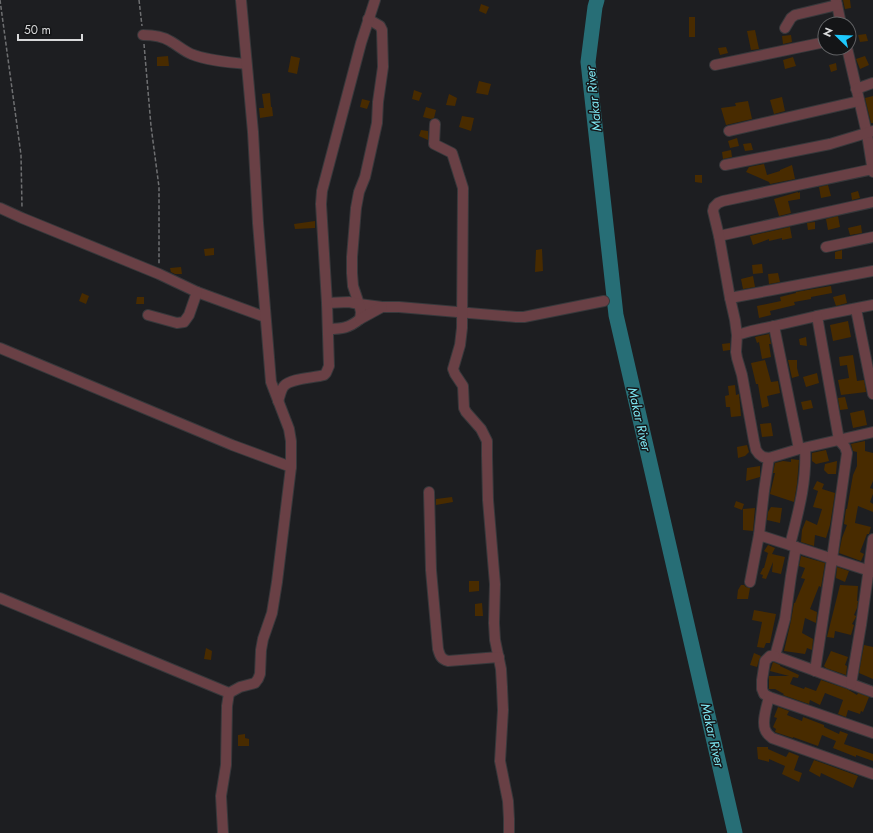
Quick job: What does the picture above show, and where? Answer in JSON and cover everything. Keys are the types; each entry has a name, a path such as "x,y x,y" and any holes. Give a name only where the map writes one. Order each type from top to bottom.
{"street":[{"path":"229,693 240,687 255,683 260,674 263,639 272,614 277,582 291,467 291,441 289,429 271,382 258,223 253,132 241,0"},
{"path":"278,401 284,386 293,381 324,375 329,366 321,204 322,191 360,43 375,0"},
{"path":"786,28 791,18 795,15 836,2 839,16"},
{"path":"360,319 361,312 353,286 352,273 356,208 365,177 377,123 378,102 383,67 382,30 380,26 368,19"},
{"path":"143,35 156,36 168,40 189,53 202,58 246,64"},
{"path":"715,65 817,44"},
{"path":"849,56 859,101 870,132 873,170 723,201 718,203 714,207 713,211 720,236 735,320 737,335 736,352 742,375 756,450 763,457 769,458 802,448 873,432"},
{"path":"856,89 873,83"},
{"path":"729,131 859,101"},
{"path":"435,124 434,144 452,153 463,188 463,313 460,346 453,369 463,386 464,408 481,429 487,441 486,456 488,500 495,584 495,640 499,657 503,710 500,761 508,801 509,833"},
{"path":"725,165 830,144 870,132"},
{"path":"720,236 873,202"},
{"path":"0,208 160,274 196,292 265,317"},
{"path":"826,248 873,237"},
{"path":"730,298 873,271"},
{"path":"148,316 177,324 184,322 189,315 196,292"},
{"path":"327,303 349,302 382,307 399,307 520,317 604,301"},
{"path":"737,335 817,316 873,305"},
{"path":"328,329 347,328 382,307"},
{"path":"856,309 873,394"},
{"path":"815,671 847,452 845,446 839,440 817,316"},
{"path":"774,326 806,465 793,546 785,619 774,656"},
{"path":"0,348 232,445 291,467"},
{"path":"271,382 284,386"},
{"path":"750,582 759,535 769,458"},
{"path":"429,492 430,570 440,656 448,661 499,657"},
{"path":"759,535 871,572"},
{"path":"851,684 871,572 873,539"},
{"path":"0,598 229,693"},
{"path":"873,692 774,656 770,656 765,661 762,680 762,689 764,694 873,733"},
{"path":"224,833 221,796 226,765 227,706 229,693"},
{"path":"769,697 764,718 764,728 766,733 772,738 873,774"}],"path":[{"path":"0,0 21,155 22,218"},
{"path":"139,0 151,126 159,187 160,274"}],"building":[{"path":"843,0 850,0 851,8 845,9"},
{"path":"481,4 489,7 486,14 479,11"},
{"path":"689,17 695,17 695,37 689,37"},
{"path":"755,30 759,49 751,50 747,31"},
{"path":"866,34 868,41 860,42 858,35"},
{"path":"791,35 792,42 783,44 782,36"},
{"path":"726,47 728,53 720,55 718,48"},
{"path":"168,56 169,66 157,66 157,57"},
{"path":"291,56 300,58 297,74 288,72"},
{"path":"865,56 869,65 860,69 856,59"},
{"path":"793,57 796,66 785,69 783,60"},
{"path":"836,63 837,70 831,72 829,65"},
{"path":"479,81 491,84 488,95 476,93"},
{"path":"414,90 422,93 419,101 412,99"},
{"path":"270,93 273,116 260,118 259,108 264,108 262,94"},
{"path":"449,94 457,98 455,106 446,105"},
{"path":"873,96 873,123 871,123 865,98"},
{"path":"782,97 785,111 774,114 770,100"},
{"path":"362,99 370,101 367,109 360,107"},
{"path":"748,101 752,119 726,125 721,108 736,106 735,103"},
{"path":"426,107 436,110 434,118 431,119 423,117"},
{"path":"462,116 474,118 471,131 459,127"},
{"path":"421,130 428,131 428,140 419,136"},
{"path":"737,138 739,146 730,148 728,141"},
{"path":"751,143 753,150 745,151 743,144"},
{"path":"731,150 732,157 723,159 722,152"},
{"path":"764,164 767,175 792,165 795,179 770,184 769,182 746,172 749,167"},
{"path":"695,175 702,175 702,183 695,182"},
{"path":"828,185 831,196 821,198 819,187"},
{"path":"858,191 860,198 852,200 851,193"},
{"path":"800,192 800,199 788,201 791,213 779,216 774,199"},
{"path":"838,216 840,227 828,230 826,219"},
{"path":"315,221 315,228 295,229 294,224"},
{"path":"815,222 815,229 808,230 807,223"},
{"path":"861,225 862,233 850,235 848,228"},
{"path":"790,227 792,238 782,240 782,238 769,241 769,239 753,245 750,236"},
{"path":"214,248 214,255 205,256 204,249"},
{"path":"542,249 543,271 535,272 536,250"},
{"path":"842,250 842,259 835,259 835,252"},
{"path":"762,264 763,273 753,274 752,265"},
{"path":"181,267 182,274 175,274 171,272 170,268"},
{"path":"778,273 780,282 769,284 768,274"},
{"path":"753,276 755,287 743,289 741,279"},
{"path":"831,286 832,293 794,302 795,305 770,311 771,315 759,318 757,306 781,301 780,297 796,292"},
{"path":"82,293 89,296 86,304 79,301"},
{"path":"845,294 847,303 836,306 833,297"},
{"path":"137,297 144,297 144,304 136,304"},
{"path":"848,321 851,337 833,341 830,325"},
{"path":"769,334 771,357 762,359 759,342 757,343 755,337"},
{"path":"806,337 807,346 800,345 799,339"},
{"path":"730,343 730,350 723,351 722,344"},
{"path":"853,355 857,381 864,380 866,392 841,395 838,380 849,378 847,365 840,366 839,357"},
{"path":"765,360 771,382 778,381 780,393 767,396 769,406 762,408 758,384 756,384 751,363"},
{"path":"788,360 797,360 799,376 792,378"},
{"path":"817,373 819,383 806,387 803,377"},
{"path":"735,385 736,395 739,394 741,416 731,417 730,407 726,407 725,396 729,395 728,386"},
{"path":"845,397 848,409 840,410 838,398"},
{"path":"811,400 813,408 803,410 801,402"},
{"path":"864,410 867,425 853,428 850,413"},
{"path":"771,423 773,436 762,437 760,424"},
{"path":"865,441 865,451 873,453 873,481 870,488 873,489 873,494 870,502 873,504 873,512 858,506 855,523 871,527 860,552 864,554 861,561 839,553 842,538 847,525 844,524 846,509 853,475 857,466 857,452 853,451 851,444"},
{"path":"747,445 749,452 745,456 738,458 737,447"},
{"path":"826,450 829,461 816,464 812,461 812,453"},
{"path":"791,459 799,460 794,502 770,494 775,473 773,473 775,463 783,461 791,462"},
{"path":"837,461 836,474 828,474 824,470 825,464"},
{"path":"760,466 760,477 746,481 747,468"},
{"path":"817,481 824,484 822,489 835,493 830,525 826,538 815,535 814,546 801,542 802,530 806,520 817,525 822,509 813,507 818,491 813,489"},
{"path":"452,497 453,502 436,505 436,499"},
{"path":"736,501 744,504 742,510 734,507"},
{"path":"771,507 782,508 780,523 767,520 768,512"},
{"path":"755,508 753,531 743,530 743,509"},
{"path":"768,545 775,548 772,554 785,557 781,574 772,572 773,562 766,579 762,578 763,575 760,574 764,568 768,553 764,551"},
{"path":"801,556 825,563 821,587 819,586 810,609 817,612 816,623 805,618 802,633 813,639 812,650 807,648 805,654 784,651 794,603 805,579 801,578 805,568 799,566"},
{"path":"837,567 849,571 845,582 836,578"},
{"path":"469,581 479,581 479,591 469,592"},
{"path":"741,585 750,588 748,599 737,599 738,590"},
{"path":"840,585 858,586 858,601 854,615 856,617 852,624 854,625 851,635 835,631 834,638 827,637"},
{"path":"482,603 483,616 475,616 475,604"},
{"path":"754,610 776,614 770,643 766,643 764,648 757,647 762,622 752,620"},
{"path":"864,645 873,647 873,679 859,673"},
{"path":"206,648 212,651 211,660 204,659"},
{"path":"831,651 848,657 845,665 847,666 846,675 824,666"},
{"path":"754,653 761,656 757,667 750,665"},
{"path":"773,662 799,675 798,678 793,677 790,684 816,691 821,680 847,689 857,695 858,693 869,697 863,712 861,711 860,714 848,710 846,717 838,714 843,700 825,693 820,705 810,700 809,704 783,695 784,694 775,689 769,689 769,676 789,676 770,671"},
{"path":"778,707 789,711 787,715 802,721 803,717 824,725 824,727 839,734 840,731 848,734 844,744 873,754 873,761 856,755 856,757 833,748 836,741 822,735 818,746 775,732 776,729 773,727 777,718 774,717"},
{"path":"245,734 245,738 249,739 249,746 238,746 238,735"},
{"path":"757,747 768,747 768,749 786,757 789,752 799,756 794,770 802,773 799,782 782,774 785,766 769,759 769,762 758,759"},
{"path":"814,760 858,776 853,788 821,773 820,777 809,771"}],"waterway":[{"name":"Makar River","path":"597,0 588,62 616,315 735,833"}]}
